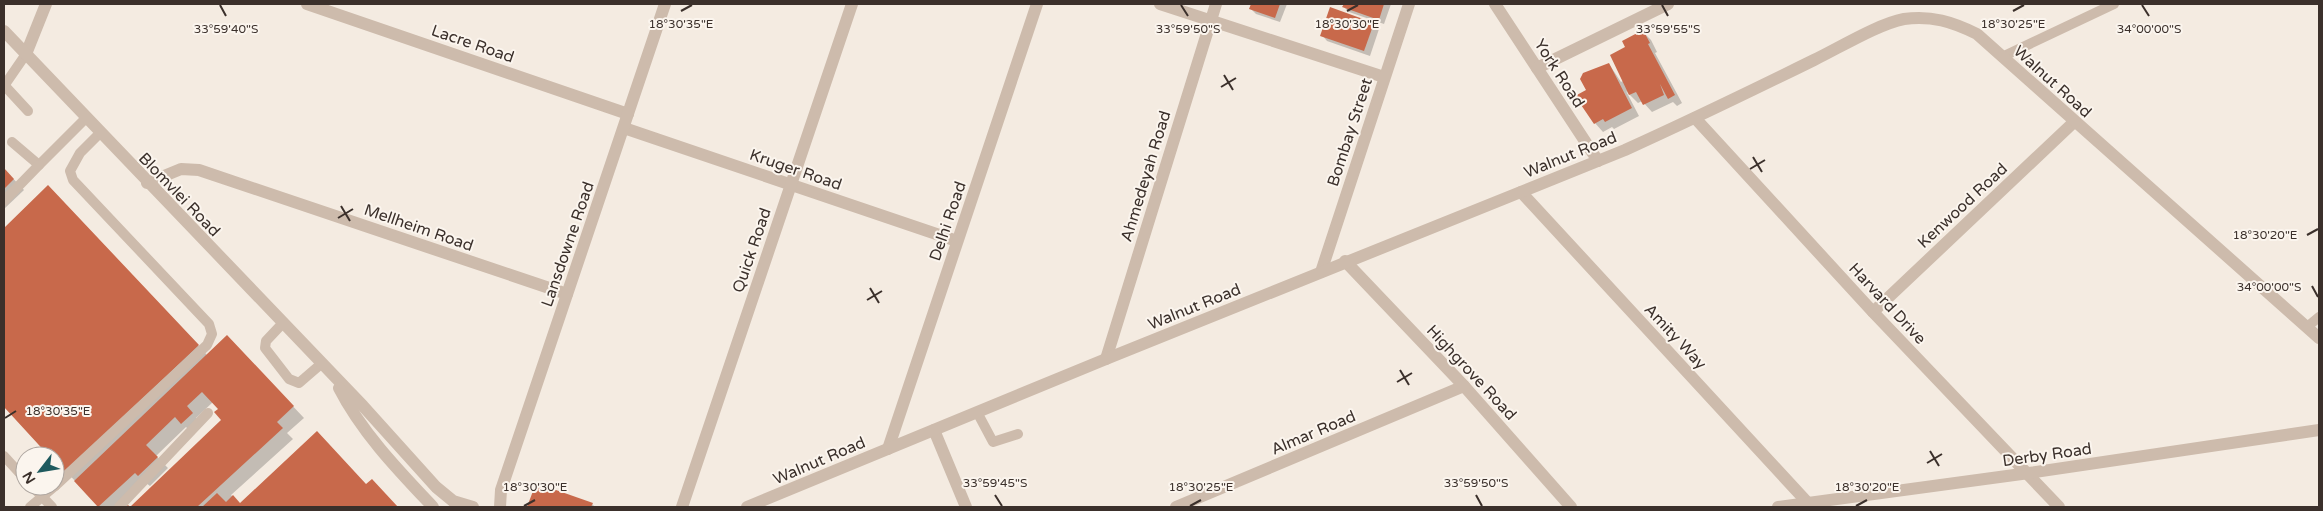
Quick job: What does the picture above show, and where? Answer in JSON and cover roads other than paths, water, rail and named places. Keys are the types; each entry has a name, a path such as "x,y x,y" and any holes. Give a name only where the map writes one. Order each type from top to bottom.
{"street":[{"path":"26,54 46,4"},
{"name":"Lacre Road","path":"307,4 628,114"},
{"name":"Lansdowne Road","path":"488,507 499,501 665,4"},
{"name":"Quick Road","path":"682,507 852,4"},
{"name":"Delhi Road","path":"888,449 1037,4"},
{"path":"1160,4 1209,22 1384,77"},
{"name":"Ahmedeyah Road","path":"1106,359 1216,4"},
{"name":"Bombay Street","path":"1321,272 1409,4"},
{"name":"York Road","path":"1495,4 1598,161"},
{"path":"1537,68 1668,4"},
{"name":"Walnut Road","path":"747,507 1346,261 1598,161 1695,118 1869,33 1903,20 1927,18 1950,21 1977,34 2319,338"},
{"name":"Blomvlei Road","path":"4,32 334,377 445,496 472,507"},
{"name":"Harvard Drive","path":"1695,118 1873,312 2059,507"},
{"name":"Kenwood Road","path":"1873,312 2074,122"},
{"name":"Kruger Road","path":"624,128 957,241"},
{"name":"Mellheim Road","path":"147,183 181,169 199,170 567,294"},
{"name":"Amity Way","path":"1521,192 1807,502"},
{"name":"Highgrove Road","path":"1346,261 1464,386 1571,507"},
{"name":"Blomvlei Road","path":"334,377 347,403 373,439 433,507"},
{"name":"Almar Road","path":"1176,507 1464,386"},
{"path":"934,430 966,507"},
{"name":"Derby Road","path":"1778,507 2029,474 2319,430"}],"lane":[{"path":"2002,57 2114,4"},
{"path":"26,54 4,85 28,111"},
{"path":"4,201 86,118"},
{"path":"65,477 207,345 212,334 209,324 72,180 70,171 75,160 100,134"},
{"path":"12,142 39,165"},
{"path":"2307,327 2319,317"},
{"path":"282,324 266,341 265,348 289,379 299,383 321,364"},
{"path":"977,412 993,442 1018,434"},
{"path":"119,507 208,413"},
{"path":"4,456 15,468"},
{"path":"30,507 42,496 52,507"}]}
